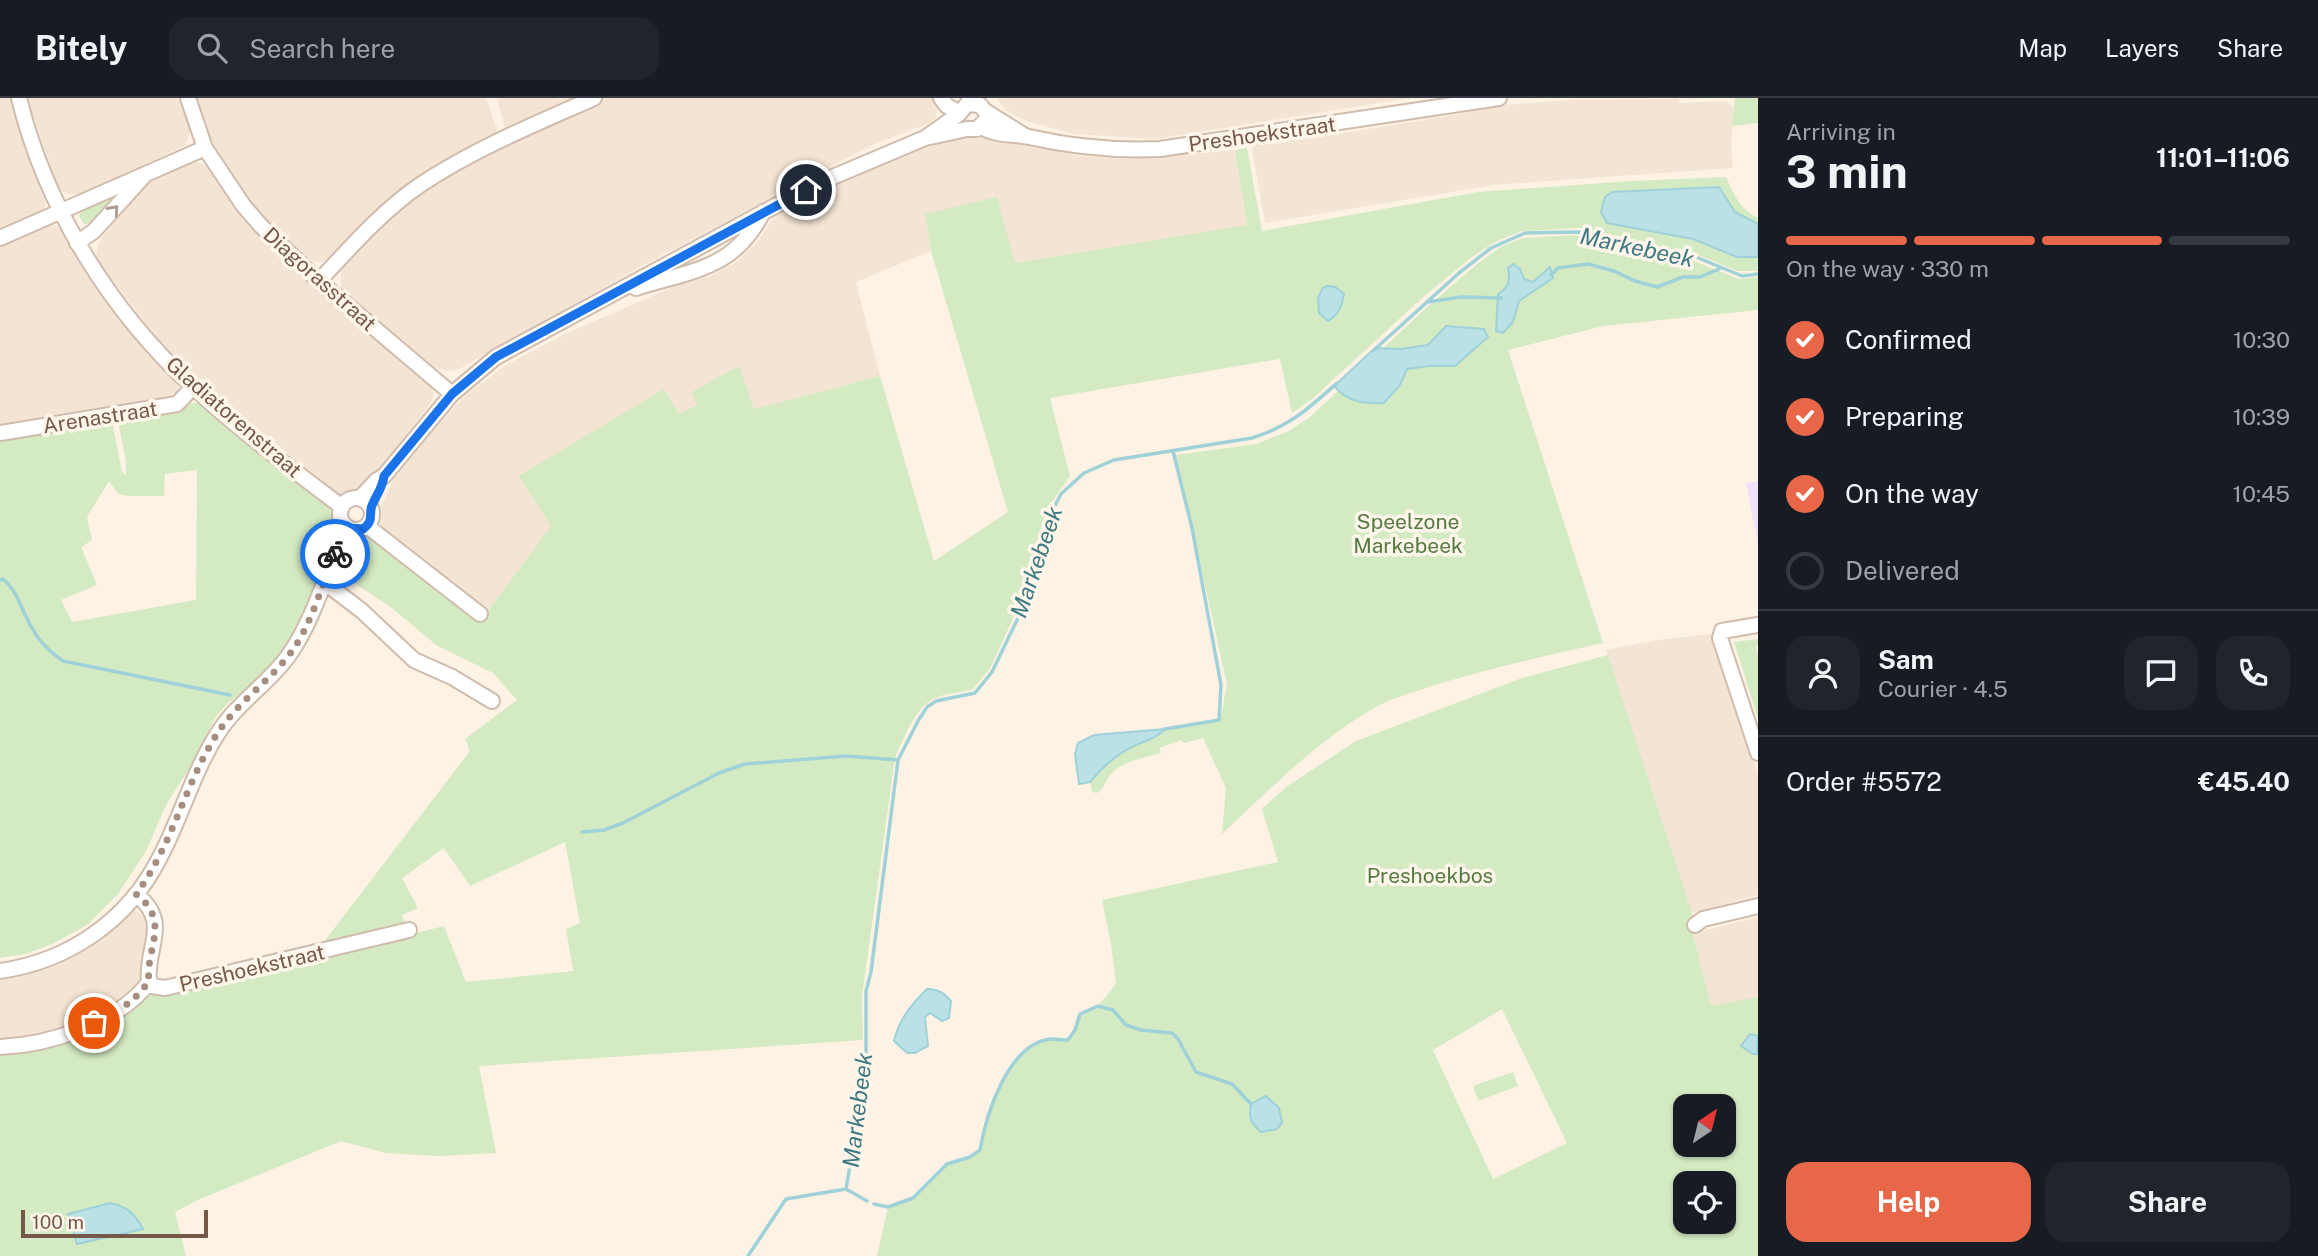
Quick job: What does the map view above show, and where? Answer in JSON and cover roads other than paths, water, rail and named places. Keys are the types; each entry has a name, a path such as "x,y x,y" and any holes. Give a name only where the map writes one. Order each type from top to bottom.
{"street":[{"name":"Gladiatorenstraat","path":"19,98 36,160 59,210 103,283 167,362 193,387 342,507"},
{"name":"Diagorasstraat","path":"188,98 205,148 243,205 285,250 319,281 452,394"},
{"path":"319,281 368,229 419,185 503,138 594,98"},
{"path":"941,98 947,106 971,105 987,117 974,128 961,123 971,105"},
{"name":"Preshoekstraat","path":"365,503 383,486 384,476 452,394 496,357 764,212 835,176 925,138 974,128 1012,137 1026,136 1088,148 1160,149 1276,133 1435,102 1499,98"},
{"name":"Preshoekstraat","path":"925,138 971,105 1026,136"},
{"path":"0,238 205,148"},
{"path":"77,243 94,231 148,173"},
{"name":"Preshoekstraat","path":"602,300 705,268 733,253 752,234 764,212"},
{"name":"Arenastraat","path":"0,433 177,404 193,387"},
{"path":"349,500 365,503 372,517 367,526 358,530 348,528 341,519 342,507 349,500"},
{"path":"367,526 480,614"},
{"path":"0,971 52,958 82,943 108,924 136,894 160,858 197,772 218,732 234,711 292,650 302,634 348,528"},
{"path":"324,582 362,611 414,660 452,677 492,701"},
{"path":"1758,625 1722,631 1720,638 1758,752"},
{"name":"Preshoekstraat","path":"136,894 151,911 156,925 149,982 152,986 165,988 409,930"},
{"path":"1695,925 1703,919 1758,906"},
{"path":"0,1047 42,1041 94,1023 131,1002 149,982"}],"water":[{"path":"1719,187 1735,212 1758,224 1758,257 1737,257 1693,239 1607,223 1601,212 1605,197 1612,192"},
{"path":"1513,264 1520,269 1524,279 1533,282 1550,267 1553,278 1519,301 1513,322 1503,333 1496,331 1498,294 1507,286 1508,268"},
{"path":"1327,286 1335,287 1344,294 1335,316 1328,321 1319,313 1318,298"},
{"path":"1446,326 1484,329 1488,337 1455,366 1407,369 1400,385 1384,403 1356,401 1334,386 1375,348 1400,349 1428,345"},
{"path":"1165,729 1119,755 1090,782 1079,784 1075,754 1078,743 1094,735"},
{"path":"927,989 940,992 951,1001 949,1018 942,1021 930,1013 925,1017 928,1046 915,1053 907,1053 894,1041 896,1033 907,1012"},
{"path":"1750,1034 1758,1036 1757,1054 1741,1046"},
{"path":"1266,1096 1279,1108 1282,1123 1277,1129 1261,1132 1251,1120 1250,1109 1251,1104"},
{"path":"110,1203 130,1212 143,1229 77,1244 68,1214"}],"waterway":[{"name":"Markebeek","path":"1374,350 1459,273 1491,248 1525,233 1579,232 1691,255 1742,276 1758,274"},
{"path":"1551,275 1558,268 1588,264 1657,287 1683,277 1700,277 1719,269"},
{"path":"1428,302 1461,297 1501,298"},
{"name":"Markebeek","path":"748,1256 786,1199 846,1189 866,1072 866,991 871,972 898,760 927,707 936,701 975,693 992,672 1018,618 1048,519 1061,494 1084,473 1114,460 1252,438 1265,433 1298,416 1337,383"},
{"path":"1165,729 1219,720 1221,685 1192,528 1173,451"},
{"path":"0,580 3,579 12,589 38,638 63,661 230,695"},
{"path":"582,832 604,830 623,823 719,773 745,764 846,756 898,760"},
{"path":"874,1204 888,1207 913,1198 947,1164 970,1157 980,1150 994,1101 1011,1067 1036,1043 1051,1039 1068,1040 1075,1030 1080,1014 1098,1006 1113,1010 1126,1025 1141,1030 1172,1033 1196,1072 1232,1084 1251,1104"},
{"path":"846,1189 867,1201"}],"park label":[{"name":"Speelzone Markebeek","path":"1408,533"},
{"name":"Preshoekbos","path":"1430,875"}]}
